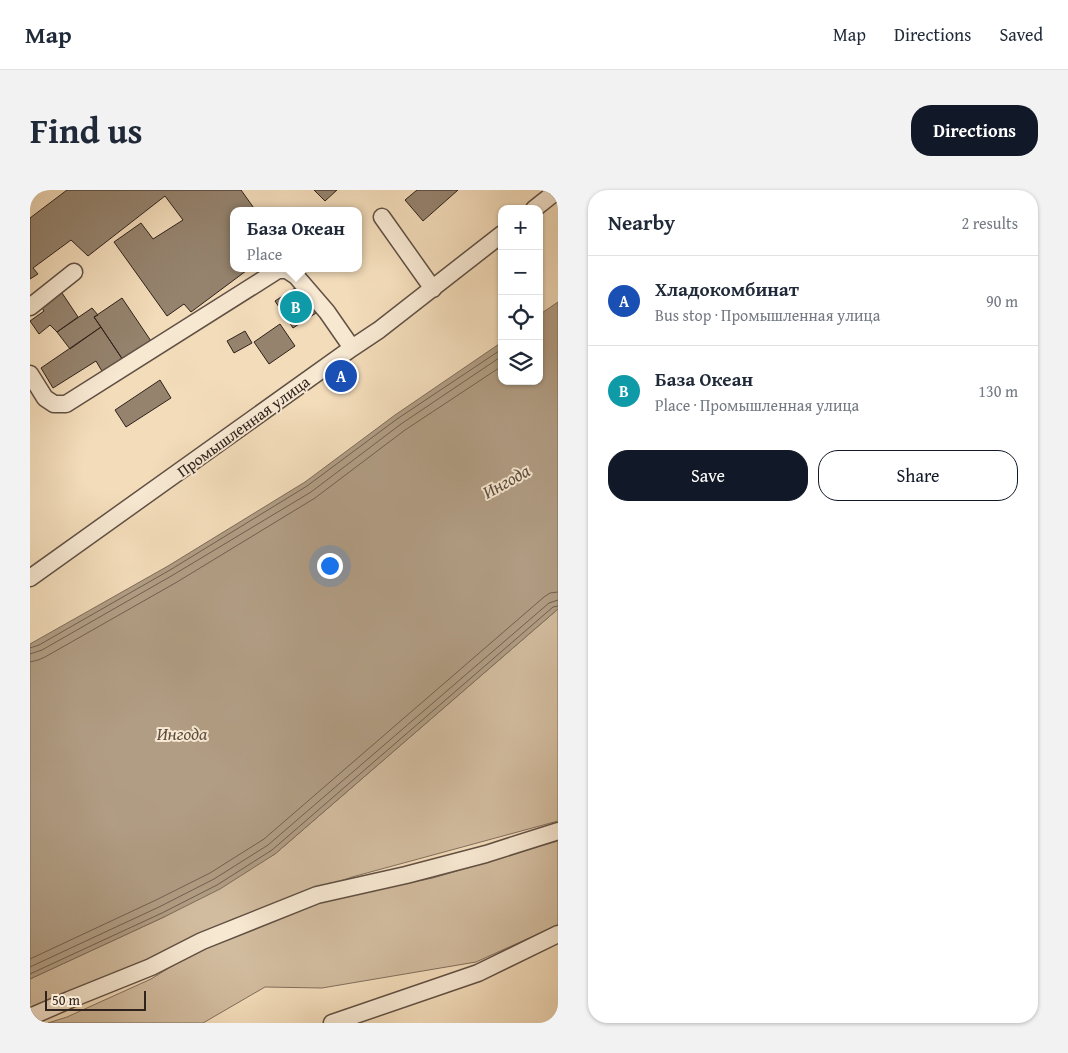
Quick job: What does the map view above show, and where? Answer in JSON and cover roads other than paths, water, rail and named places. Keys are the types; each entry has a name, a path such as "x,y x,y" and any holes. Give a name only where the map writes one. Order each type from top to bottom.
{"street":[{"path":"539,205 558,190"},
{"path":"382,217 433,289"},
{"name":"Промышленная улица","path":"30,578 379,330 498,237"},
{"path":"30,307 74,272"},
{"path":"30,374 45,398 54,404 66,404 275,272"},
{"path":"291,272 327,312 352,348"},
{"path":"30,1017 151,967 210,938 317,895 406,876 486,854 558,831"},
{"path":"332,1023 478,973 558,934"}],"water":[{"name":"Ингода","path":"558,302 558,609 275,854 220,889 30,979 30,644 168,566 305,482 395,415 498,345 498,385 543,385 543,312"}],"place":[{"name":"База Океан","path":"296,307"},
{"name":"Хладокомбинат","path":"341,376"}]}
